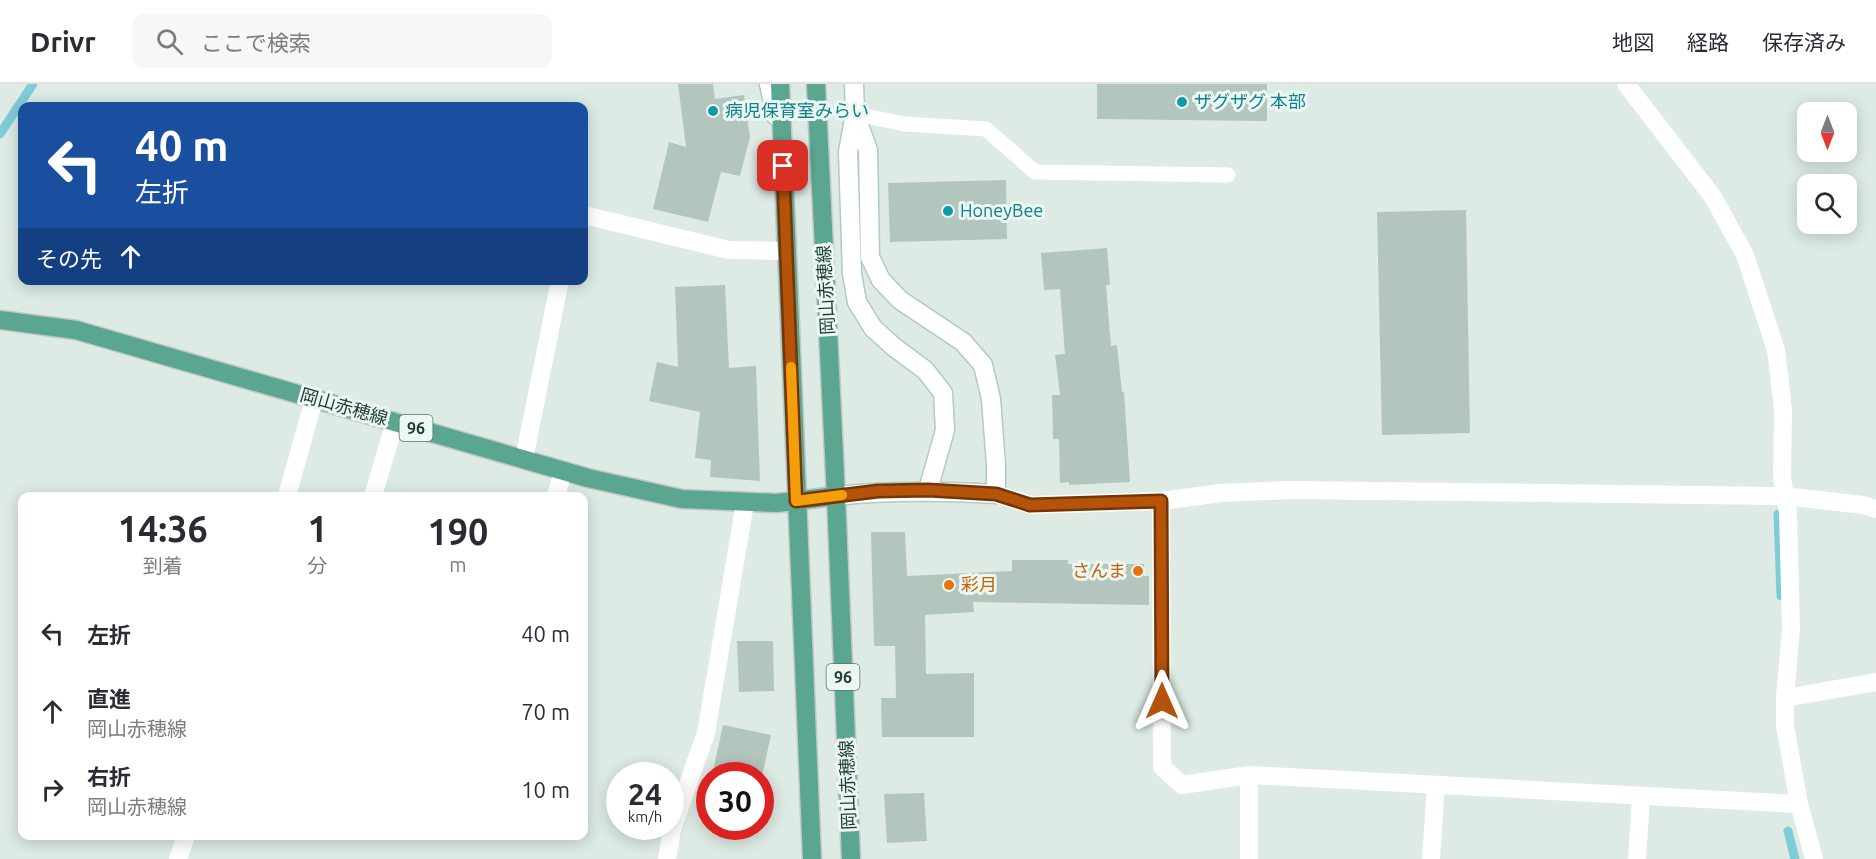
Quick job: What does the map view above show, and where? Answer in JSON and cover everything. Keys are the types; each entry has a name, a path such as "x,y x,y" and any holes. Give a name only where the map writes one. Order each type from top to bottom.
{"main road":[{"name":"96","path":"780,84 812,859"},
{"name":"岡山赤穂線","path":"816,84 851,859"},
{"name":"岡山赤穂線","path":"0,320 75,330 563,471 682,499 746,503 796,501 836,496"}],"street":[{"path":"769,84 782,144"},
{"path":"854,84 855,114 848,152 852,274 857,302 873,328 894,347 926,370 943,393 945,430 928,490"},
{"path":"1626,84 1713,197 1745,255 1776,350 1783,409 1784,496 1788,513 1791,627 1785,726 1799,804 1814,859"},
{"path":"855,114 868,150 870,257 881,280 900,300 963,342 983,365 991,399 996,494"},
{"path":"588,216 729,250 786,251"},
{"path":"524,459 559,285"},
{"path":"288,492 314,399"},
{"path":"374,492 395,422"},
{"path":"557,492 563,471"},
{"path":"836,496 878,491 928,490 996,494 1030,505 1161,501 1221,493 1290,490 1784,496 1863,505 1876,509"},
{"path":"1161,501 1162,767 1182,785 1249,775 1799,804"},
{"path":"667,859 672,829 706,733 746,503"},
{"path":"1785,698 1876,682"},
{"path":"1249,775 1249,859"},
{"path":"1431,859 1436,785"},
{"path":"1637,859 1641,797"},
{"path":"178,859 185,840"}],"lane":[{"path":"855,114 905,124 987,129 1035,172 1228,175"}],"building":[{"path":"678,84 713,84 715,99 744,95 750,137 740,176 721,172 708,222 653,209 669,142 686,147"},
{"name":"ザグザグ 本部","path":"1097,84 1267,84 1267,121 1097,119"},
{"name":"HoneyBee","path":"1006,180 1007,239 890,242 888,183"},
{"path":"1466,210 1470,433 1382,435 1377,212"},
{"path":"1107,248 1110,285 1106,285 1111,346 1117,345 1122,392 1124,392 1130,482 1069,485 1069,482 1060,483 1059,439 1053,439 1052,395 1060,395 1055,355 1065,354 1060,289 1044,290 1041,253"},
{"path":"725,285 729,368 756,366 760,481 710,477 711,460 695,458 700,412 649,401 657,362 678,367 675,287"},
{"path":"871,532 905,532 907,576 1012,571 1012,560 1068,560 1068,564 1144,564 1144,576 1149,576 1149,605 973,602 974,612 925,615 926,674 974,673 974,737 882,737 881,698 896,698 895,646 874,646"},
{"path":"737,641 773,641 774,691 739,692"},
{"path":"723,725 771,735 765,762 715,762"},
{"path":"924,793 927,841 887,843 884,794"}],"waterway":[{"path":"21,102 33,84"},
{"path":"0,134 18,107"},
{"path":"1778,514 1781,596"},
{"path":"1788,831 1795,859"}],"slow traffic":[{"path":"791,367 796,501 842,495"}],"place":[{"name":"ザグザグ 本部","path":"1182,102"},
{"name":"病児保育室みらい","path":"713,111"},
{"name":"HoneyBee","path":"948,211"},
{"name":"さんま","path":"1138,571"},
{"name":"彩月","path":"949,585"}],"route":[{"path":"783,166 796,501 878,491 928,490 996,494 1030,505 1161,501 1162,701"}]}
